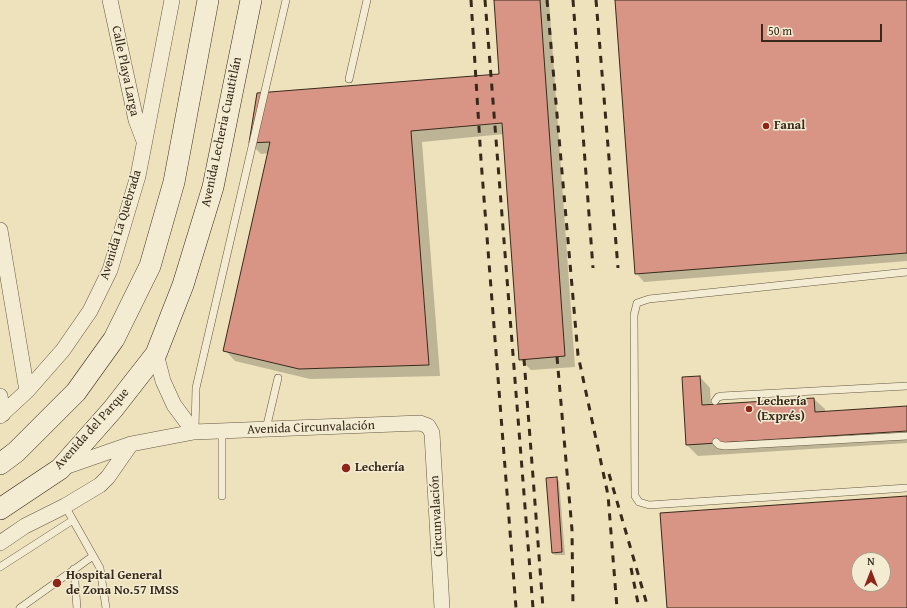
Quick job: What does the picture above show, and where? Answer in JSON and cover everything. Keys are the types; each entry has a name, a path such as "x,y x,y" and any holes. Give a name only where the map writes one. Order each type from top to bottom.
{"main road":[{"path":"0,464 16,452 76,392 114,339 150,266 174,182 208,0"},
{"name":"Avenida Lecheria Cuautitlán","path":"156,354 182,285 213,187 251,0"},
{"name":"Avenida del Parque","path":"0,509 60,469 114,409 156,354"}],"street":[{"name":"Calle Playa Larga","path":"110,0 136,120 144,141"},
{"name":"Avenida La Quebrada","path":"2,415 27,391 63,350 90,311 110,270 138,176 172,0"},
{"path":"0,230 27,391"},
{"path":"156,354 163,381 174,405 194,432"},
{"path":"0,396 2,415"},
{"name":"Avenida Circunvalación","path":"60,469 131,444 194,432 420,423 428,426"},
{"name":"Circunvalación","path":"428,426 432,434 442,608"},
{"path":"0,543 25,526 100,486 131,444"}],"lane":[{"path":"194,432 196,388 286,0"},
{"path":"349,79 367,0"},
{"path":"907,272 649,299 637,303 634,323 635,496 639,502 649,505 907,488"},
{"path":"266,430 278,378"},
{"path":"715,400 722,396 907,386"},
{"path":"222,432 222,496"},
{"path":"716,442 719,445 724,446 907,436"},
{"path":"65,506 100,568 106,608"},
{"path":"0,567 73,520"},
{"path":"20,608 93,556"},
{"path":"74,569 77,608"}],"building":[{"path":"494,0 540,0 565,356 519,360 502,123 411,131 429,365 299,369 223,351 270,142 249,143 257,93 499,74"},
{"name":"Fanal","path":"615,0 907,0 907,253 635,274"},
{"name":"Lechería (Exprés)","path":"700,376 702,405 814,398 815,412 907,406 907,431 686,445 682,377"},
{"path":"557,477 562,552 552,553 546,478"},
{"path":"907,496 907,608 667,608 660,513"}],"railway":[{"path":"471,0 481,160 516,608"},
{"path":"485,0 533,608"},
{"path":"547,0 578,355 608,495 617,608"},
{"path":"573,0 593,268"},
{"path":"596,0 618,268"},
{"path":"557,357 572,530 573,608"},
{"path":"524,359 543,608"},
{"path":"609,474 648,608"},
{"path":"631,568 639,608"}],"place":[{"name":"Fanal","path":"766,126"},
{"name":"Lechería (Exprés)","path":"749,409"},
{"name":"Lechería","path":"346,468"},
{"name":"Hospital General de Zona No.57 IMSS","path":"57,583"}]}
